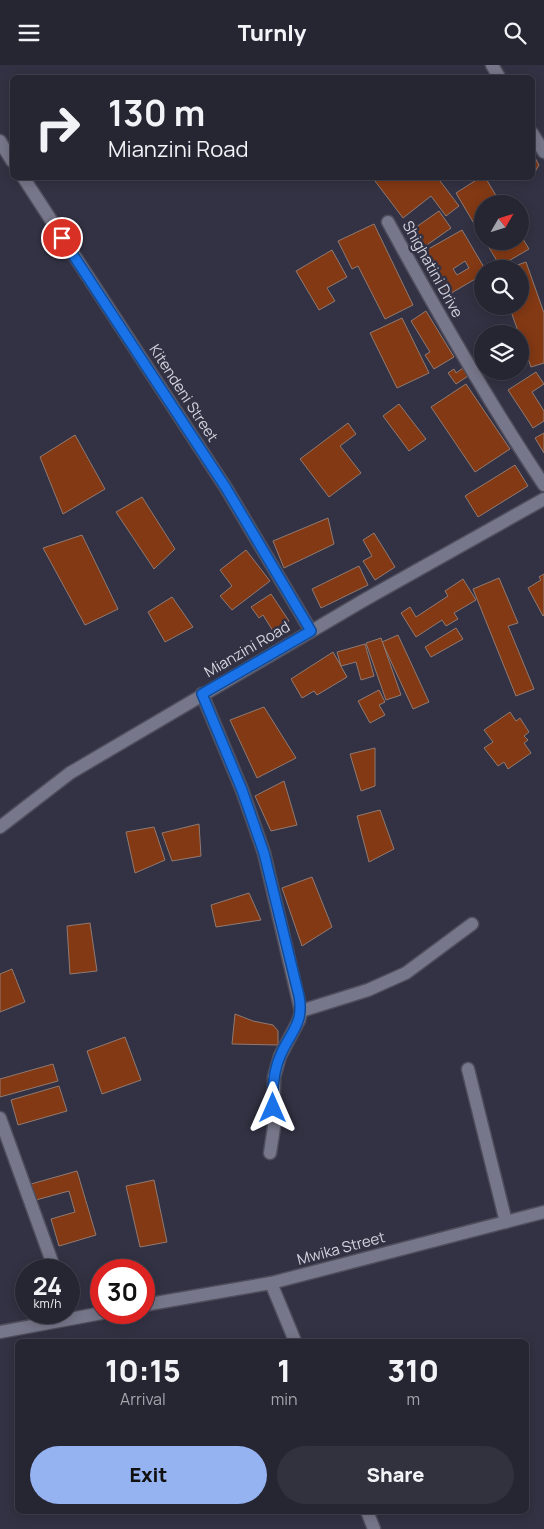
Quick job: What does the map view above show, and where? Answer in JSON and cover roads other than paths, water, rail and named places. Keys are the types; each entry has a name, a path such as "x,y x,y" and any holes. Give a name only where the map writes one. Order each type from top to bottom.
{"street":[{"path":"535,138 544,152"},
{"path":"0,141 10,158"},
{"name":"Kitendeni Street","path":"25,180 226,488 311,631"},
{"name":"Shighatini Drive","path":"388,222 470,370 544,485"},
{"name":"Mianzini Road","path":"0,827 70,773 202,694 544,499"},
{"path":"202,694 242,790 264,853 301,1011 299,1020 280,1055 274,1077 274,1127 270,1153"},
{"path":"301,1011 368,990 406,973 472,924"},
{"path":"468,1069 506,1222"},
{"path":"0,1118 51,1259"},
{"name":"Mwika Street","path":"155,1303 271,1283 544,1212"},
{"path":"271,1283 295,1339"},
{"path":"0,1332 32,1324"},
{"path":"368,1514 374,1529"}]}
